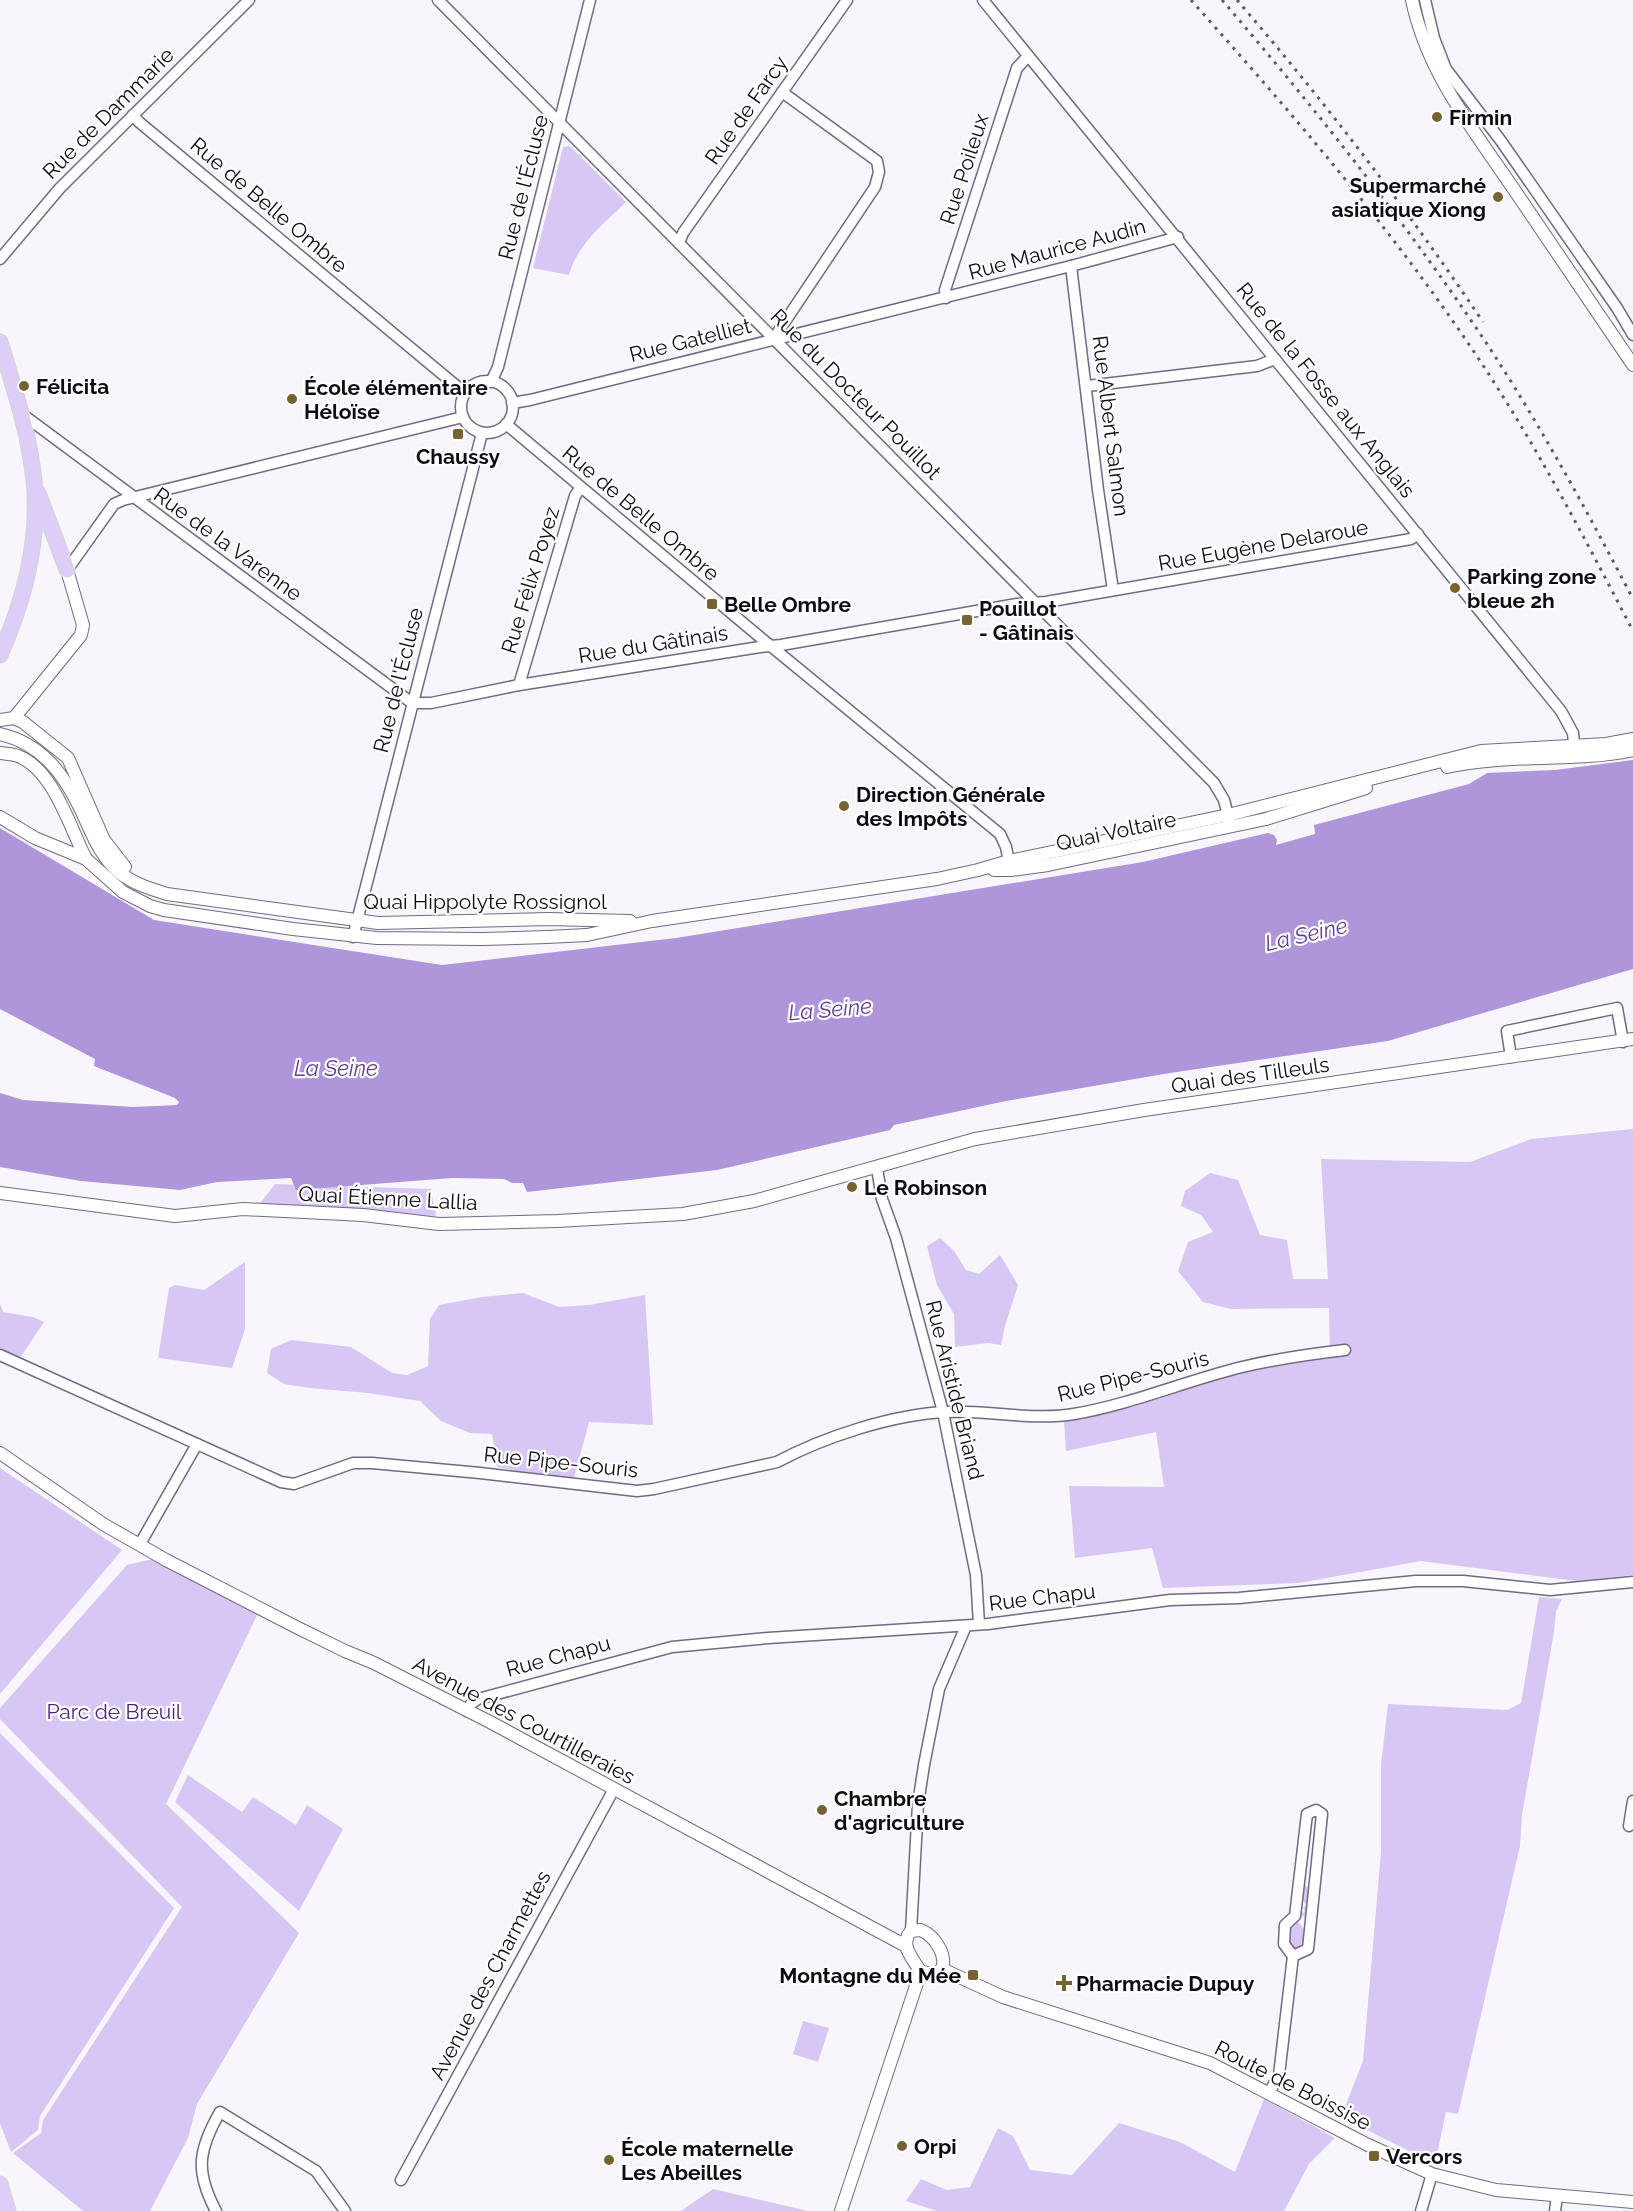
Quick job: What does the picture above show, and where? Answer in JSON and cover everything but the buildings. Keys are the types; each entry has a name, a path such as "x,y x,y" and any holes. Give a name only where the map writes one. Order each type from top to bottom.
{"main road":[{"path":"0,342 22,414 34,482 34,527 25,583 10,633 0,655"},
{"path":"34,482 67,570"},
{"path":"0,2184 8,2211"}],"street":[{"name":"Rue de Dammarie","path":"0,259 60,188 249,0"},
{"name":"Rue du Docteur Pouillot","path":"438,0 1214,783 1220,791 1229,821"},
{"name":"Rue de l'Écluse","path":"491,382 498,367 590,0"},
{"name":"Rue de Farcy","path":"679,243 683,233 847,0"},
{"name":"Rue de la Fosse aux Anglais","path":"983,0 1178,237 1561,711 1569,722 1575,751"},
{"path":"1412,0 1418,25 1431,58 1453,100 1633,365"},
{"path":"1425,0 1434,38 1446,69 1501,141 1617,308 1633,335"},
{"name":"Rue Poileux","path":"946,298 945,290 1017,68 1028,56"},
{"path":"775,340 778,332 875,187 879,172 877,161 782,92"},
{"name":"Rue de Belle Ombre","path":"133,115 465,393"},
{"name":"Rue Maurice Audin","path":"946,298 1178,237"},
{"name":"Rue Albert Salmon","path":"1071,266 1098,490 1113,590"},
{"name":"Rue Gatelliet","path":"512,403 946,298"},
{"path":"1087,386 1251,367 1269,363 1275,359"},
{"path":"491,382 505,389 512,403 512,410 506,424 495,432 482,433 474,430 463,417 462,401 465,393 476,384 491,382"},
{"name":"Rue de la Varenne","path":"22,414 412,703"},
{"path":"14,718 81,635 83,626 67,570 114,504 463,417"},
{"name":"Rue de Belle Ombre","path":"506,424 580,488 1000,834 1006,847 1010,866"},
{"name":"Rue de l'Écluse","path":"353,936 482,433"},
{"name":"Rue Félix Poyez","path":"519,685 575,496 580,488"},
{"name":"Rue Eugène Delaroue","path":"1113,590 1378,546 1412,539 1418,534"},
{"name":"Rue du Gâtinais","path":"412,703 431,703 519,685 1113,590"},
{"path":"0,720 14,718 23,722 68,758 104,840 118,861 145,887"},
{"name":"Quai Hippolyte Rossignol","path":"0,734 20,740 52,762 68,785 104,856 120,873 145,887 167,894 378,923 549,919 652,921"},
{"name":"Quai Voltaire","path":"1575,751 1633,739"},
{"name":"Quai Voltaire","path":"978,870 1142,846 1481,751 1633,750"},
{"path":"0,753 19,756 39,771 53,788 86,859"},
{"name":"Quai Hippolyte Rossignol","path":"0,817 35,838 86,859 123,892 157,908 353,936 470,939 587,935 652,921 926,880 978,870"},
{"path":"1511,1057 1507,1031 1617,1008 1628,1040"},
{"name":"Quai des Tilleuls","path":"877,1168 957,1143 1031,1129 1156,1108 1628,1040"},
{"name":"Quai Étienne Lallia","path":"0,1192 175,1216 243,1209 363,1215 439,1224 557,1221 683,1214 721,1208 754,1202 877,1168"},
{"name":"Rue Aristide Briand","path":"877,1168 882,1199 896,1238 943,1412 976,1575 979,1624"},
{"name":"Rue Pipe-Souris","path":"0,1355 280,1482 294,1484 353,1463 372,1463 637,1491 654,1490 777,1462 794,1453 859,1429 899,1418 943,1412 1053,1416 1074,1414 1162,1392 1240,1368 1299,1355 1345,1350"},
{"path":"140,1545 197,1444"},
{"name":"Avenue des Courtilleraies","path":"0,1453 103,1524 140,1545 300,1629 374,1663 906,1946"},
{"name":"Rue Chapu","path":"467,1712 471,1704 478,1699 672,1647 768,1638 966,1626 1170,1600 1239,1598 1416,1581 1463,1581 1550,1590 1633,1582"},
{"path":"842,2211 920,1977 920,1971 906,1946 905,1939 911,1931 918,1804 939,1689 966,1626"},
{"name":"Avenue des Charmettes","path":"401,2180 614,1789"},
{"path":"1629,1826 1633,1801"},
{"path":"1269,2093 1280,2075 1293,1956 1284,1944 1285,1925 1295,1916 1308,1814 1316,1810 1322,1814 1308,1949 1293,1956"},
{"path":"911,1931 927,1932 933,1937 943,1956 942,1969 929,1974 920,1971"},
{"name":"Route de Boissise","path":"942,1969 1003,1997 1210,2063 1368,2145 1452,2181 1496,2190 1633,2202"},
{"path":"216,2211 209,2197 201,2163 206,2141 220,2112 316,2171 345,2211"},
{"path":"1421,2211 1432,2174"},
{"path":"1555,2211 1557,2196"}],"green space":[{"path":"570,146 626,202 585,244 569,275 533,268 563,147"},
{"path":"1633,1129 1633,1575 1576,1581 1421,1561 1299,1583 1163,1588 1152,1548 1075,1558 1069,1486 1164,1487 1156,1432 1066,1451 1064,1421 1239,1373 1330,1356 1329,1308 1231,1309 1203,1302 1178,1271 1188,1242 1213,1232 1201,1215 1181,1206 1185,1191 1210,1173 1238,1180 1260,1235 1287,1240 1293,1279 1328,1279 1321,1159 1470,1162 1531,1139"},
{"path":"275,1184 431,1189 436,1216 258,1206"},
{"path":"940,1238 954,1251 966,1270 979,1274 1000,1255 1018,1285 1001,1345 988,1343 955,1347 954,1314 937,1285 927,1246"},
{"path":"245,1262 245,1329 232,1368 158,1358 169,1288 175,1285 204,1290"},
{"path":"523,1293 559,1307 589,1305 645,1295 653,1425 589,1422 573,1482 497,1467 492,1434 470,1433 441,1421 420,1401 284,1384 267,1373 271,1349 291,1340 351,1347 392,1373 407,1375 428,1366 430,1319 439,1305 482,1297"},
{"path":"0,1304 3,1312 33,1317 44,1322 20,1358 0,1350"},
{"name":"Parc de Breuil","path":"0,1468 122,1550 0,1694"},
{"name":"Parc de Breuil","path":"152,1559 259,1611 166,1804 299,1933 197,2104 188,2138 150,2211 83,2211 13,2153 41,2133 43,2120 182,1907 0,1719 0,1708 127,1565"},
{"path":"1539,1597 1562,1599 1556,1611 1522,1815 1520,1846 1458,2114 1446,2112 1435,2164 1341,2117 1363,2061 1381,1852 1381,1765 1388,1704 1507,1710 1521,1703"},
{"name":"Parc de Breuil","path":"0,1733 174,1908 40,2116 38,2130 11,2152 0,2123"},
{"path":"188,1775 242,1812 253,1797 296,1825 307,1805 343,1829 299,1911 175,1802"},
{"path":"1302,1886 1309,1888 1306,1919 1302,1915 1298,1922 1304,1929 1302,1944 1294,1949 1287,1940 1299,1908 1303,1913 1305,1911 1303,1908 1306,1905 1301,1898"},
{"path":"803,2021 829,2028 818,2062 793,2054"},
{"path":"1264,2099 1335,2138 1309,2164 1284,2211 937,2211 906,2201 921,2179 947,2190 970,2187 998,2128 1013,2136 1030,2170 1072,2175 1119,2123 1180,2142 1235,2172"},
{"path":"713,2189 808,2211 681,2211"}],"water":[{"name":"La Seine","path":"1633,760 1633,969 1388,1041 1170,1073 1006,1101 894,1125 890,1130 717,1170 527,1192 523,1183 512,1183 504,1179 452,1178 296,1190 291,1178 217,1182 180,1190 81,1181 0,1167 0,1093 23,1100 133,1107 177,1105 179,1102 175,1098 94,1066 95,1059 0,1009 0,828 154,920 442,965 676,938 1143,862 1268,833 1274,835 1277,840 1276,845 1315,834 1314,825 1469,784 1487,773 1555,770"}],"railway":[{"path":"1191,0 1370,210 1468,343 1534,449 1633,631"},
{"path":"1222,0 1356,164 1451,291 1522,399 1633,599"},
{"path":"1237,0 1365,157 1483,322"}],"place":[{"name":"Firmin","path":"1437,117"},
{"name":"Supermarché asiatique Xiong","path":"1498,197"},
{"name":"Félicita","path":"24,386"},
{"name":"École élémentaire Héloïse","path":"292,399"},
{"name":"Chaussy","path":"458,434"},
{"name":"Parking zone bleue 2h","path":"1455,588"},
{"name":"Belle Ombre","path":"712,604"},
{"name":"Pouillot - Gâtinais","path":"967,620"},
{"name":"Direction Générale des Impôts","path":"844,806"},
{"name":"Le Robinson","path":"852,1187"},
{"name":"Chambre d'agriculture","path":"822,1810"},
{"name":"Montagne du Mée","path":"973,1975"},
{"name":"Pharmacie Dupuy","path":"1064,1983"},
{"name":"Orpi","path":"902,2146"},
{"name":"Vercors","path":"1374,2156"},
{"name":"École maternelle Les Abeilles","path":"609,2160"}]}
